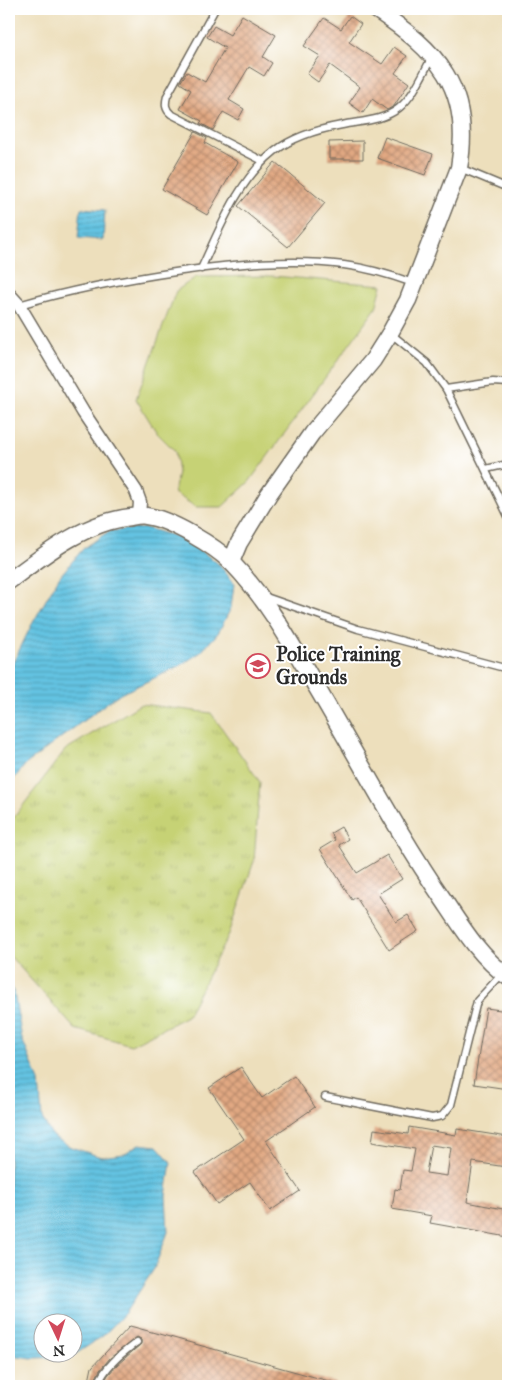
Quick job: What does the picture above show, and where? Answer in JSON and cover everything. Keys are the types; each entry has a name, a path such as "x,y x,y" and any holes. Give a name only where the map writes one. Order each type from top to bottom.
{"street":[{"path":"231,562 239,543 274,486 312,433 373,360 390,333 415,284 459,168 463,146 462,132 456,100 448,76 433,56 404,29 375,9"},
{"path":"9,294 19,305 83,412 136,491 140,502 138,516"},
{"path":"9,580 62,543 93,526 118,518 145,515 171,523 208,545 231,562 282,628 420,866 474,943 488,960 506,975"}],"lane":[{"path":"215,9 167,96 165,106 171,114 263,161"},
{"path":"201,269 236,196 263,161 277,150 316,132 386,116 400,108 412,92 433,56"},
{"path":"459,168 508,188"},
{"path":"19,305 63,292 134,278 231,264 344,265 379,271 415,284"},
{"path":"390,333 427,363 446,389 508,516"},
{"path":"446,389 493,382 508,384"},
{"path":"486,469 508,464"},
{"path":"258,595 358,629 508,669"},
{"path":"324,1097 432,1118 442,1116 452,1106 477,1001 506,975"},
{"path":"97,1386 102,1374 115,1359 137,1342"}],"green space":[{"path":"272,276 382,285 376,308 249,482 222,507 196,507 174,493 178,473 175,451 157,433 136,399 176,291 196,277"},
{"path":"141,704 211,713 260,782 254,861 229,934 187,1016 131,1045 75,1029 9,955 9,824 65,750"}],"water":[{"path":"81,208 105,210 103,240 78,238"},
{"path":"146,528 185,539 220,565 234,584 231,608 218,633 201,652 178,667 116,696 25,765 9,785 9,671 31,626 59,577 83,549 109,531"},
{"path":"9,984 14,993 22,1039 39,1081 42,1118 52,1136 71,1147 101,1157 124,1154 139,1144 157,1146 171,1162 166,1196 168,1232 154,1269 125,1313 103,1336 82,1350 82,1312 32,1312 32,1358 9,1355"}],"building":[{"path":"242,15 276,35 263,57 272,63 264,76 249,67 229,100 244,109 238,120 223,112 213,130 200,123 202,121 180,109 191,90 180,83 187,72 205,82 225,48 207,37 214,26 230,35"},
{"path":"350,16 361,24 349,42 382,64 394,47 407,56 395,73 409,83 394,106 387,110 372,99 363,113 349,103 360,87 330,65 318,82 307,74 320,56 304,46 324,18 341,29"},
{"path":"195,132 207,138 205,143 238,162 207,215 162,189"},
{"path":"385,137 433,154 425,175 377,158"},
{"path":"363,141 363,159 329,159 329,142"},
{"path":"275,162 325,203 288,247 238,206"},
{"path":"341,827 348,839 339,845 357,873 387,855 402,879 378,894 396,922 408,915 418,931 389,950 356,897 352,900 320,849 335,840 331,833"},
{"path":"486,1008 508,1011 508,1089 474,1084"},
{"path":"241,1067 262,1098 294,1076 315,1107 266,1141 300,1191 270,1211 250,1182 217,1204 195,1172 244,1139 209,1088"},
{"path":"409,1127 456,1135 457,1129 508,1137 506,1167 473,1162 467,1202 508,1210 508,1237 430,1223 432,1216 392,1209 395,1189 400,1190 403,1170 411,1171 415,1149 372,1142 374,1129 408,1134","holes":["431,1145 451,1148 447,1176 426,1173"]},
{"path":"130,1326 336,1383 335,1386 102,1386 108,1375 117,1365 141,1344 141,1339 137,1337 110,1358 100,1370 92,1386 88,1386 92,1367"}],"place":[{"name":"Police Training Grounds","path":"258,666"}]}
